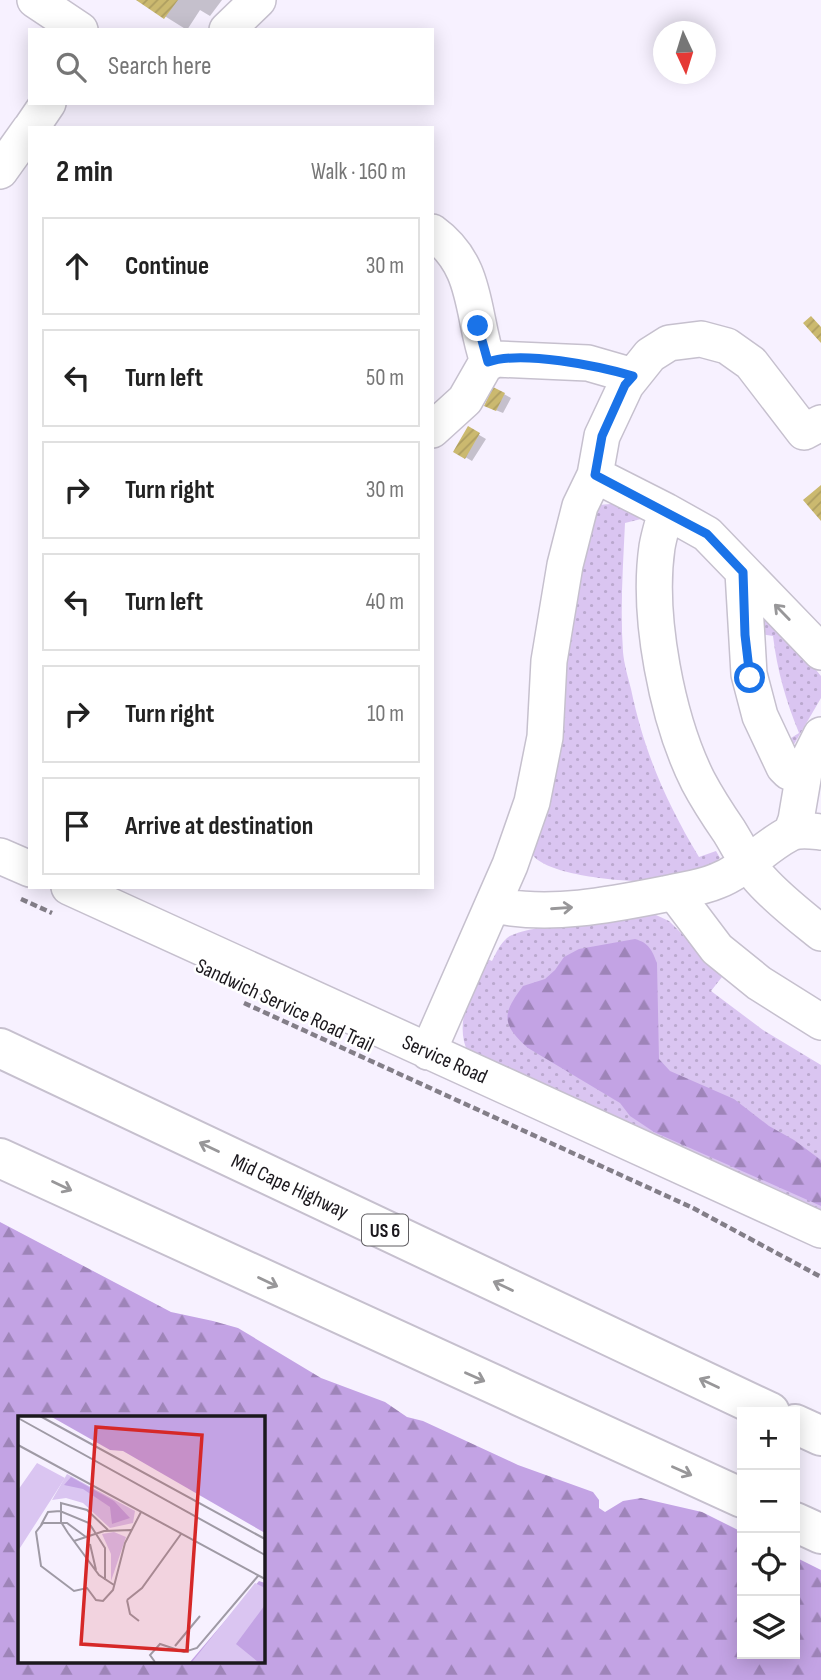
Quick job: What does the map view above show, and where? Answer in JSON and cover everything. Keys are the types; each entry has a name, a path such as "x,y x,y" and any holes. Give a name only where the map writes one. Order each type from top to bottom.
{"highway":[{"name":"Mid Cape Highway","path":"0,1048 759,1407"},
{"path":"0,1157 737,1496"},
{"path":"800,1426 821,1436"},
{"path":"800,1524 821,1534"}],"street":[{"path":"35,0 77,28"},
{"path":"229,28 258,0"},
{"path":"31,126 47,105"},
{"path":"0,171 28,131"},
{"path":"434,233 457,254 469,279 488,362"},
{"path":"428,1052 494,905 532,802 545,737 549,661 562,575 580,506 595,475 602,436 625,385 650,355 669,343 701,340 727,346 751,363 804,432 821,423"},
{"path":"434,428 465,400 477,376 488,362 513,358 588,363 633,376"},
{"path":"595,475 707,534 821,652"},
{"path":"666,511 657,546 654,587 660,651 673,714 698,781 759,878 784,904 821,933"},
{"path":"743,572 748,674 760,716 784,767 789,772 802,776"},
{"path":"494,905 525,910 573,908 624,902 716,882 806,832 796,820 802,776 807,760 821,735"},
{"path":"0,856 21,882"},
{"path":"674,892 717,949 759,983 821,1022"},
{"name":"Service Road","path":"65,903 114,896 428,1052 821,1230"}],"path":[{"path":"36,889 65,903"},
{"name":"Sandwich Service Road Trail","path":"234,998 693,1208 821,1277"}],"shaded area":[{"path":"624,503 644,516 625,523 623,571 623,652 636,712 666,796 687,837 699,857 716,851 720,858 697,870 647,881 585,876 552,867 532,854 571,604 598,505"},
{"path":"762,615 821,676 821,698 789,753 783,743 799,733 783,685 773,636 755,633"},
{"path":"656,915 669,921 722,973 711,991 763,1030 821,1065 821,1217 469,1055 463,1030 466,1006 485,958 492,961 507,938 532,929"}],"green space":[{"path":"635,939 649,948 657,963 659,1059 670,1071 734,1099 821,1160 821,1206 654,1132 630,1116 620,1103 528,1048 513,1032 509,1025 508,1012 523,986 545,979 564,957 579,949"},
{"path":"0,1222 171,1312 238,1328 321,1378 385,1402 407,1417 423,1421 518,1465 593,1492 599,1500 599,1508 605,1512 623,1501 641,1498 702,1512 737,1530 737,1659 800,1659 800,1560 821,1570 821,1680 0,1680"}],"building":[{"path":"136,0 178,0 164,19"},
{"path":"811,316 821,327 821,343 803,323"},
{"path":"493,387 505,393 496,411 484,406"},
{"path":"468,426 480,433 465,459 453,452"},
{"path":"821,485 821,521 803,500"}],"route":[{"path":"478,326 488,362 513,358 588,363 633,376 625,385 602,436 595,475 707,534 743,572 745,635 750,678"}]}
